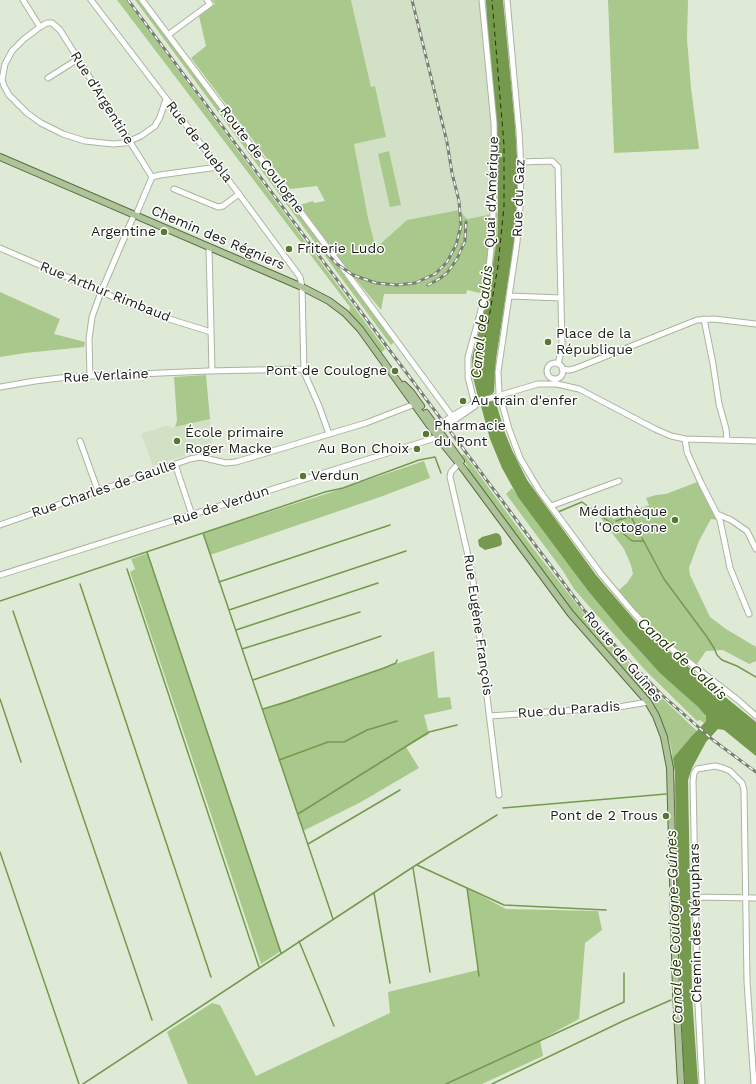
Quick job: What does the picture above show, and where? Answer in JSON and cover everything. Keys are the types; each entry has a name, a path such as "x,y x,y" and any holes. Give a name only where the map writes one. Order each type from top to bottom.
{"main road":[{"name":"Chemin des Régniers","path":"0,157 302,287 328,301 352,319 437,432"},
{"name":"Chemin des Régniers","path":"397,379 411,392 437,432"},
{"name":"Route de Guînes","path":"437,432 570,614 648,702 656,716 664,737 670,768 677,1008 681,1084"}],"street":[{"path":"23,0 40,27 24,39 9,55 3,69 1,84 9,95 27,113 41,123 58,132 92,142 113,144 130,142 155,126 166,99"},
{"name":"Rue de Puebla","path":"91,0 299,274 302,287"},
{"name":"Route de Coulogne","path":"142,0 453,417"},
{"path":"168,35 210,4 207,0"},
{"name":"Quai d'Amérique","path":"476,403 468,377 468,357 480,314 488,273 493,226 495,175 494,123 482,0"},
{"name":"Rue du Gaz","path":"506,0 521,162 519,223 510,296 498,372 497,396 517,451 528,473 601,574 647,627 663,642 738,700 756,716"},
{"name":"Rue d'Argentine","path":"40,27 46,23 54,24 62,33 152,177"},
{"path":"48,78 78,59"},
{"path":"521,162 552,161 558,167 562,333 560,367 562,375 556,379"},
{"path":"90,376 89,330 93,312 152,177 218,167"},
{"path":"174,189 218,208 222,207 239,194"},
{"path":"210,247 212,371"},
{"name":"Rue Arthur Rimbaud","path":"0,248 155,314 211,332"},
{"path":"302,287 303,369 329,434"},
{"path":"510,296 561,298"},
{"path":"756,324 704,319 694,321 574,369 560,367 554,364 550,366 548,372 550,376 661,432 676,437 756,440"},
{"path":"704,319 727,440"},
{"name":"Rue Verlaine","path":"0,387 47,380 90,376 303,369"},
{"path":"538,384 550,376"},
{"path":"476,403 538,384 560,384 574,387"},
{"name":"Rue de Verdun","path":"0,575 425,441 453,417 476,403"},
{"name":"Rue Charles de Gaulle","path":"0,525 175,464 200,457 233,463 366,423 415,404"},
{"path":"685,438 687,452 720,520 730,568 749,614"},
{"path":"80,441 98,491"},
{"name":"Rue Eugène François","path":"460,462 451,472 450,477 471,564 499,795"},
{"path":"175,464 192,515"},
{"path":"551,506 619,481"},
{"path":"717,514 732,520 748,531 756,549"},
{"name":"Rue du Paradis","path":"490,716 631,706 648,702"},
{"name":"Chemin des Nénuphars","path":"702,1084 694,897 693,781 695,771 702,768 714,766 726,769 740,781 744,788 746,898"},
{"path":"694,897 756,898"},
{"path":"746,898 747,982 754,1084"}],"shaded area":[{"path":"117,0 126,0 385,349 381,353 349,313 350,307"},
{"path":"135,0 139,0 378,320 394,342 391,345"},
{"path":"212,0 351,0 371,87 375,86 386,137 354,144 368,218 374,241 378,246 407,220 459,210 467,219 498,213 498,233 488,295 467,290 466,294 384,294 381,310 340,260 300,205 313,201 314,203 325,201 317,186 290,189 191,58 206,46 199,16 215,4"},
{"path":"351,0 486,0 488,43 498,148 498,213 467,219 459,210 407,220 378,246 374,241 368,218 354,144 386,137 375,86 371,87"},
{"path":"608,0 688,0 687,39 691,88 699,149 614,153"},
{"path":"389,151 401,205 390,207 378,154"},
{"path":"0,292 60,319 54,334 85,342 84,347 0,357"},
{"path":"206,375 210,419 175,427 177,421 174,377"},
{"name":"École primaire Roger Macke","path":"210,419 212,446 153,466 141,434 165,426 172,428"},
{"path":"464,454 532,547 595,628 646,683 697,731 673,758 675,791 673,790 672,753 670,743 656,709 646,694 577,618 469,470 462,455"},
{"path":"424,461 430,478 380,497 210,555 203,533"},
{"path":"700,481 720,520 711,519 699,541 689,568 690,575 710,617 726,629 756,647 756,661 749,664 723,650 706,651 697,664 658,635 645,623 618,591 627,583 633,574 631,565 624,549 598,514 602,510 614,519 649,505 646,498 666,494"},
{"path":"512,488 588,591 625,635 645,657 704,713 707,719 704,723 700,720 697,721 645,670 574,589 563,571 506,494"},
{"path":"148,553 281,951 261,964 130,572 135,569 131,559"},
{"path":"434,651 438,698 450,697 452,709 424,715 429,734 406,747 419,768 361,802 303,831 263,709"},
{"path":"467,888 506,909 598,911 602,930 585,943 579,1019 540,1040 543,1056 482,1084 188,1084 167,1032 212,1003 220,1005 256,1076 390,1013 388,992 478,970"}],"water":[{"name":"Canal de Calais","path":"486,0 503,0 518,170 515,236 496,359 494,392 491,395 493,402 496,403 505,433 527,480 596,575 643,630 756,722 756,756 724,730 718,729 706,742 692,768 688,780 692,996 698,1084 685,1084 676,863 675,773 673,758 706,721 706,716 660,673 625,635 588,591 518,497 502,468 490,439 481,406 486,405 483,397 478,397 473,377 472,358 488,295 498,233 498,148 488,43"},
{"path":"496,533 501,537 502,544 500,546 485,550 479,546 478,540 482,537"}],"waterway":[{"path":"333,919 203,533 325,492 343,488 419,460 435,457 441,473"},
{"path":"558,512 582,502 611,523 632,541 643,541"},
{"path":"616,521 631,516 639,533"},
{"path":"219,582 390,525"},
{"path":"0,601 203,533"},
{"path":"642,538 664,579 707,637 717,655 722,660 737,666 756,677"},
{"path":"229,610 406,551"},
{"path":"147,552 281,953"},
{"path":"127,569 259,967"},
{"path":"236,630 378,583"},
{"path":"80,584 211,977"},
{"path":"13,611 152,1020"},
{"path":"242,649 360,612"},
{"path":"253,680 381,636"},
{"path":"263,709 384,668 396,663 397,660"},
{"path":"0,699 21,762"},
{"path":"279,760 328,742 344,742 367,730 397,721"},
{"path":"298,814 429,732 457,725"},
{"path":"308,844 400,790"},
{"path":"503,808 666,794"},
{"path":"83,1084 413,867 497,815"},
{"path":"0,852 79,1084"},
{"path":"417,865 504,905 606,910"},
{"path":"413,868 430,972"},
{"path":"467,888 479,976"},
{"path":"374,893 390,983"},
{"path":"299,941 334,1026"},
{"path":"446,1084 624,1002 624,973"},
{"name":"Canal de Coulogne-Guînes","path":"492,1084 623,1021 671,1000"}],"ferry route":[{"path":"479,376 480,356 487,329 498,266 504,206 504,145 492,0"}],"railway":[{"path":"128,0 583,609 625,657 662,695 713,740 756,772"},
{"path":"321,247 337,264 353,275 376,283 397,285 415,283 435,274 447,262 456,245 461,226 459,201 452,173 447,142 412,0"},
{"path":"428,285 447,273 457,259 465,241 466,222"}],"place":[{"name":"Argentine","path":"164,232"},
{"name":"Friterie Ludo","path":"289,249"},
{"name":"Place de la République","path":"548,342"},
{"name":"Pont de Coulogne","path":"395,371"},
{"name":"Au train d'enfer","path":"463,401"},
{"name":"Pharmacie du Pont","path":"426,434"},
{"name":"École primaire Roger Macke","path":"177,441"},
{"name":"Au Bon Choix","path":"417,449"},
{"name":"Verdun","path":"303,476"},
{"name":"Médiathèque l'Octogone","path":"675,520"},
{"name":"Pont de 2 Trous","path":"666,816"}]}
